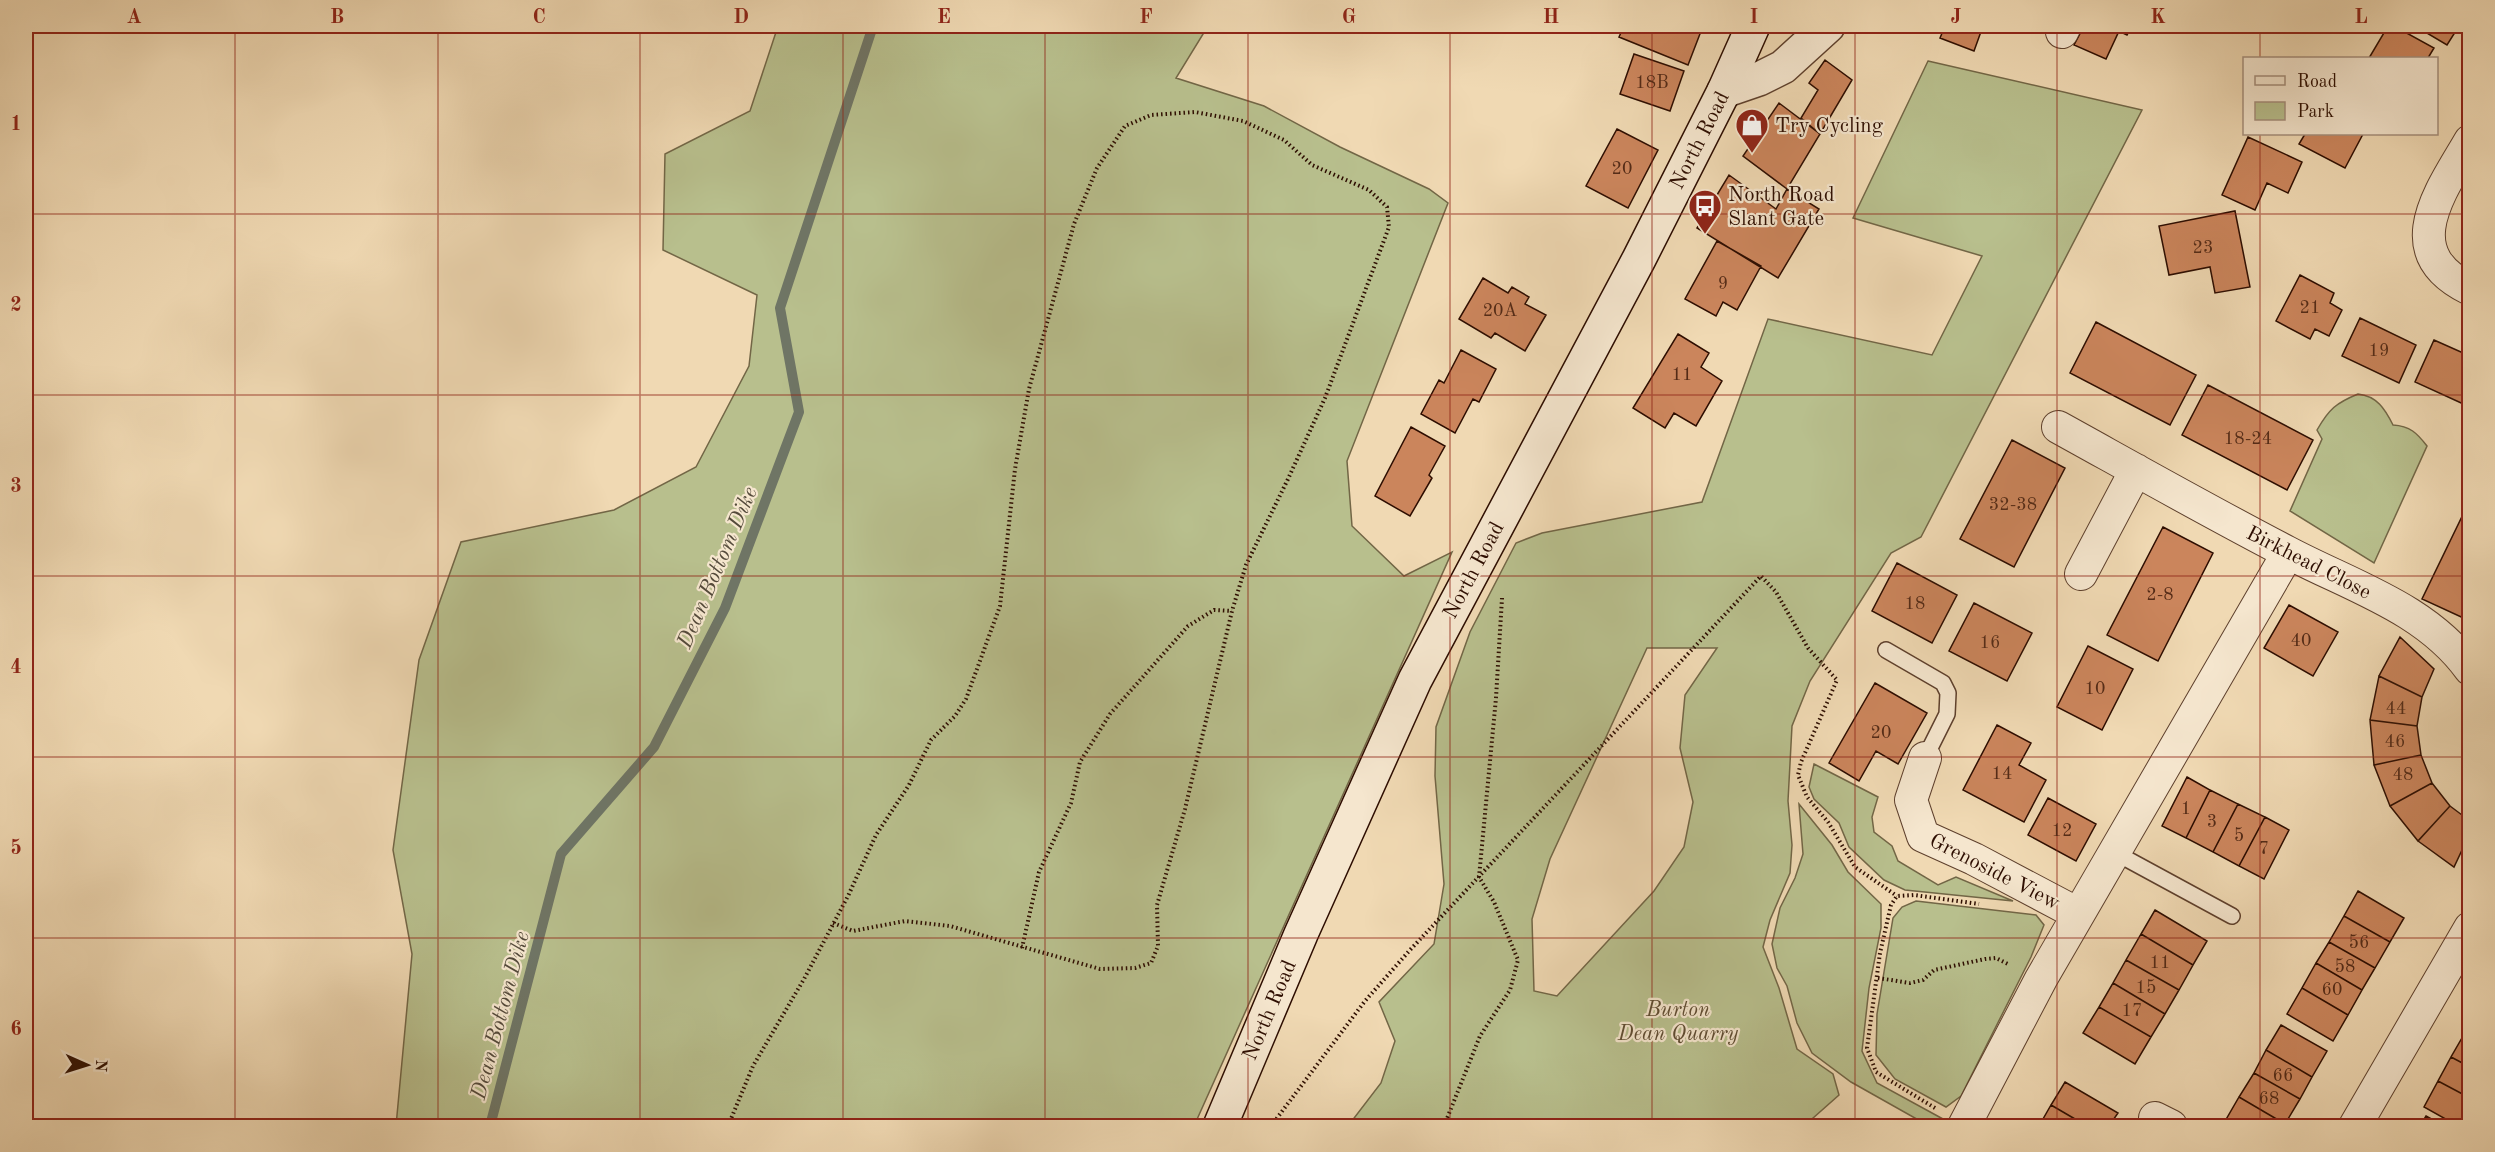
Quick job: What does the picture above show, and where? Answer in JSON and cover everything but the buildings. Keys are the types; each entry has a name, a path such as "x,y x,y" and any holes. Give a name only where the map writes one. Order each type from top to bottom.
{"main road":[{"name":"North Road","path":"1220,1126 1301,934 1415,680 1639,259 1724,91 1753,26"},
{"path":"1724,91 1759,80 1783,67 1828,26"}],"street":[{"path":"2469,141 2434,203 2429,222 2429,241 2436,260 2447,275 2469,289"},
{"name":"Birkhead Close","path":"2058,428 2288,553 2395,605 2444,639 2469,669"},
{"path":"2081,574 2136,470"},
{"name":"Grenoside View","path":"1965,1125 2041,979 2288,553"},
{"name":"Grenoside View","path":"1925,758 1911,800 1923,836 1974,859 2078,914"},
{"path":"2355,1126 2459,969 2469,928"}],"lane":[{"name":"Grenoside View","path":"1886,650 1943,683 1948,693 1947,714 1925,758"},
{"path":"2114,852 2232,916"}],"path":[{"path":"728,1126 753,1066 804,979 876,835 909,785 931,740 955,716 969,690 1000,606 1010,528 1014,469 1029,389 1074,224 1097,168 1125,126 1150,115 1195,112 1243,121 1284,140 1312,165 1369,189 1387,207 1389,227 1324,398 1246,565 1232,611 1185,809 1157,905 1158,946 1150,963 1135,968 1100,969 950,926 905,921 853,931 833,923"},
{"path":"1271,1126 1365,1001 1761,576 1776,592 1808,648 1837,680 1801,762 1798,775 1807,797 1828,822 1855,867 1897,896 1914,895 1981,904"},
{"path":"1444,1126 1480,1036 1510,990 1518,960 1494,902 1479,877 1496,698 1502,591"},
{"path":"1022,948 1039,872 1071,803 1080,762 1110,714 1188,626 1214,610 1232,611"},
{"path":"1897,896 1889,915 1880,953 1867,1048 1875,1072 1965,1125"},
{"path":"1878,978 1910,984 1923,980 1934,970 1996,958 2041,979"}],"green space":[{"path":"778,26 1208,26 1176,78 1264,106 1340,147 1429,189 1448,203 1347,461 1352,526 1404,576 1452,552 1194,1126 396,1126 412,954 393,850 419,660 461,542 614,510 696,467 749,366 757,295 663,250 665,154 750,111"},
{"name":"Burton Dean Quarry","path":"1928,61 2142,110 1921,537 1891,553 1810,681 1792,726 1788,801 1792,845 1790,873 1770,920 1763,947 1779,988 1797,1049 1833,1074 1839,1095 1804,1126 1348,1126 1381,1083 1395,1041 1379,1002 1434,944 1444,884 1435,776 1436,727 1470,632 1516,543 1542,533 1702,502 1768,319 1932,355 1982,256 1853,218","holes":["1647,648 1717,648 1685,695 1680,748 1693,802 1684,847 1654,891 1557,996 1534,991 1532,919 1550,859"]},
{"path":"2358,394 2375,400 2393,425 2413,431 2427,446 2374,563 2290,511 2322,439 2317,430 2334,408 2344,400"},
{"path":"1814,764 1878,797 1872,817 1874,832 1892,846 1898,861 1938,885 1956,877 2013,901 1905,890 1884,880 1849,847 1839,823 1814,799 1809,787"},
{"path":"1799,804 1832,845 1848,872 1881,904 1881,928 1869,988 1862,1051 1877,1083 1943,1119 1942,1126 1929,1126 1851,1082 1812,1053 1797,1023 1787,986 1777,968 1772,944 1780,908 1795,878 1803,854"},
{"path":"1916,901 2036,915 2044,925 2031,957 1961,1096 1946,1107 1895,1079 1876,1055 1877,1014 1893,918 1902,907"}],"waterway":[{"name":"Dean Bottom Dike","path":"490,1126 561,854 654,747 725,608 799,412 780,308 873,26"}],"place":[{"name":"Try Cycling","path":"1752,154"},
{"name":"North Road Slant Gate","path":"1705,235"}]}
